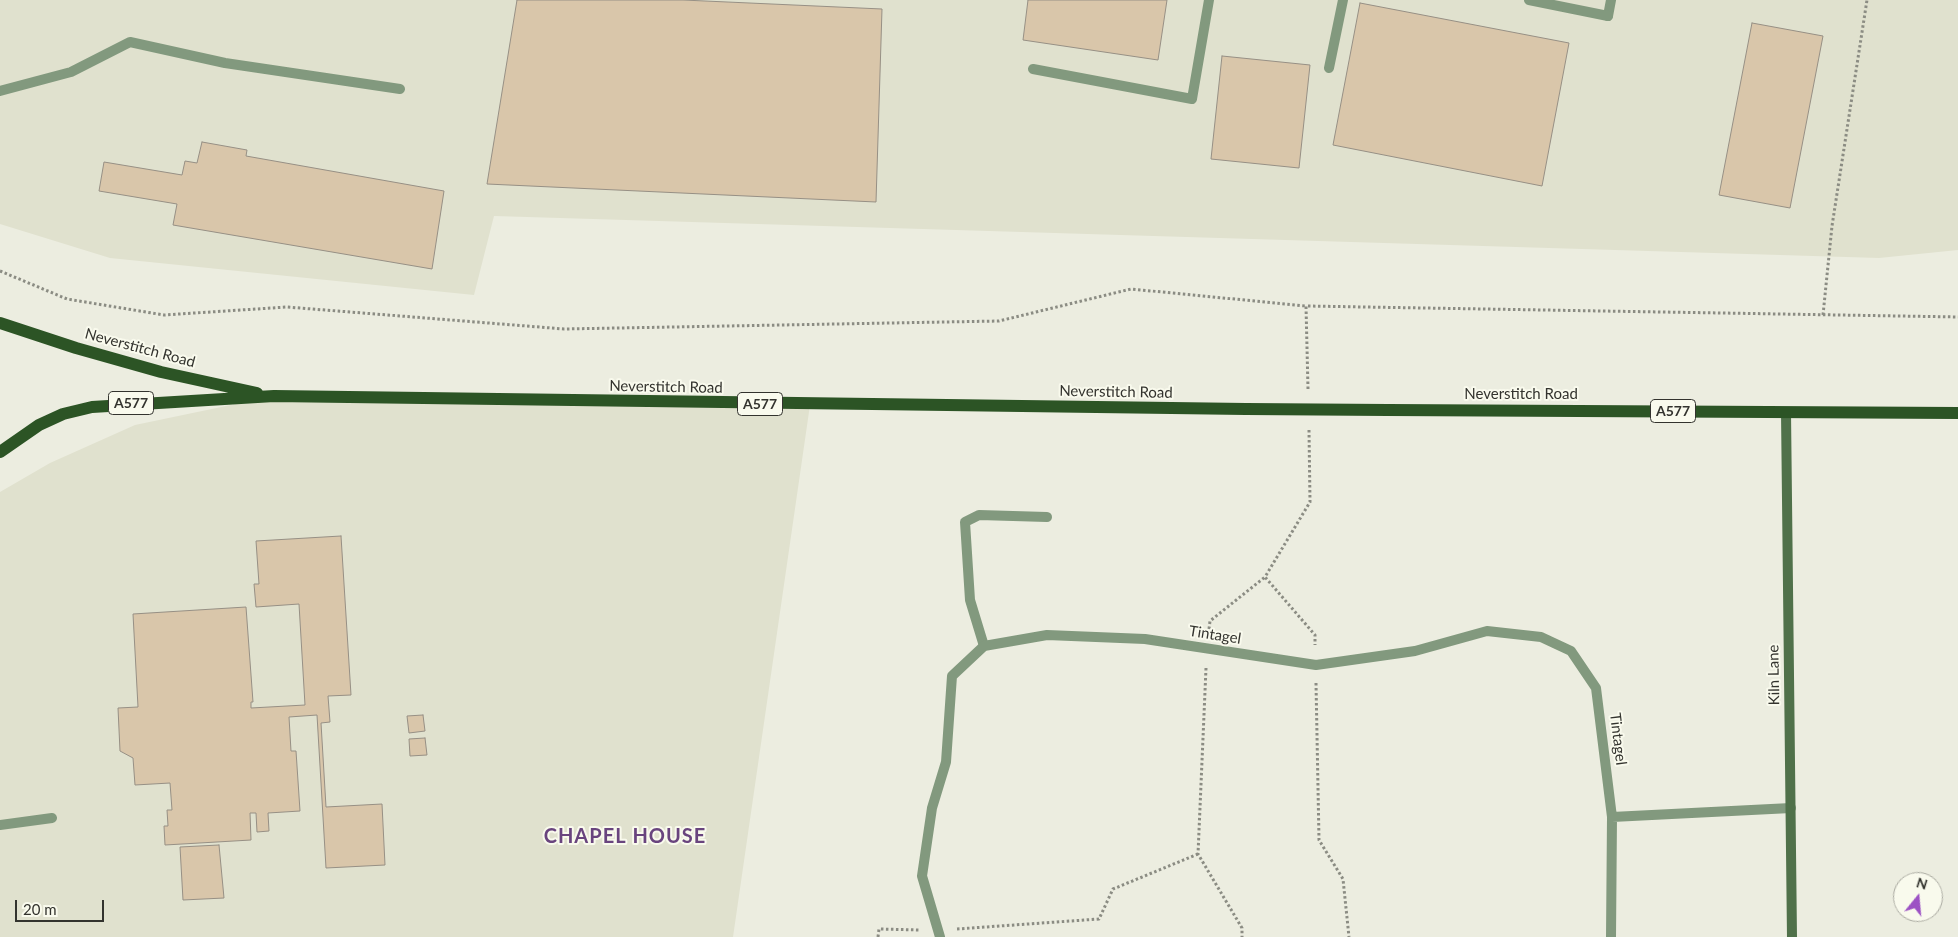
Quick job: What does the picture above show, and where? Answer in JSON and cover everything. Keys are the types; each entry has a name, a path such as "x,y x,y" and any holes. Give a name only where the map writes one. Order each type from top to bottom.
{"main road":[{"name":"Neverstitch Road","path":"0,322 76,348 161,372 274,396"},
{"name":"Neverstitch Road","path":"0,452 38,424 63,414 92,407 274,396 1246,409 1958,412"}],"street":[{"path":"1033,69 1192,99 1208,0"},
{"path":"1330,68 1342,0"},
{"path":"1530,0 1608,16 1611,0"},
{"path":"0,91 71,72 130,42 226,63 400,89"},
{"name":"Kiln Lane","path":"1786,412 1792,937"},
{"path":"938,934 922,876 932,808 946,762 952,676 984,646 970,600 965,522 979,515 1047,517"},
{"name":"Tintagel","path":"984,646 1047,635 1145,639 1316,665 1415,651 1487,631 1541,637 1571,651 1596,688 1612,816 1611,937"},
{"path":"1612,816 1791,808"},
{"path":"0,825 52,818"}],"path":[{"path":"1823,315 1832,226 1867,0"},
{"path":"0,271 67,299 164,316 287,307 564,328 999,321 1131,289 1306,306 1958,317"},
{"path":"1306,306 1308,394"},
{"path":"1242,937 1242,928 1198,854 1207,649 1210,621 1265,577 1310,502 1309,424"},
{"path":"1265,577 1315,635 1319,840 1343,879 1349,937"},
{"path":"878,937 879,929 938,934 1098,919 1113,888 1198,854"}],"shaded area":[{"path":"0,0 1958,0 1958,250 1879,258 494,216 474,295 110,258 0,224"},
{"path":"274,396 810,405 733,937 0,937 0,492 50,463 135,425"}],"building":[{"path":"517,0 683,0 882,9 876,202 487,184"},
{"path":"1028,0 1167,0 1158,60 1023,40"},
{"path":"1360,3 1569,43 1542,186 1333,145"},
{"path":"1752,23 1823,36 1790,208 1719,195"},
{"path":"1222,56 1310,65 1299,168 1211,159"},
{"path":"202,142 247,150 246,156 444,191 432,269 173,225 177,204 99,191 104,162 182,175 185,161 197,163"},
{"path":"341,536 351,695 328,696 330,722 321,723 326,807 382,804 385,865 326,868 317,715 289,717 291,751 296,751 300,811 268,813 269,831 257,832 256,813 250,813 251,840 165,845 164,826 168,826 167,810 172,810 170,783 135,785 133,758 120,751 118,708 138,707 133,614 246,607 253,702 251,702 251,708 305,705 299,604 256,607 254,584 259,584 256,541"},
{"path":"423,715 425,731 409,733 407,716"},
{"path":"425,738 427,755 410,756 409,739"},
{"path":"219,845 224,898 183,900 180,847"}],"district":[{"name":"CHAPEL HOUSE","path":"625,837"}]}
